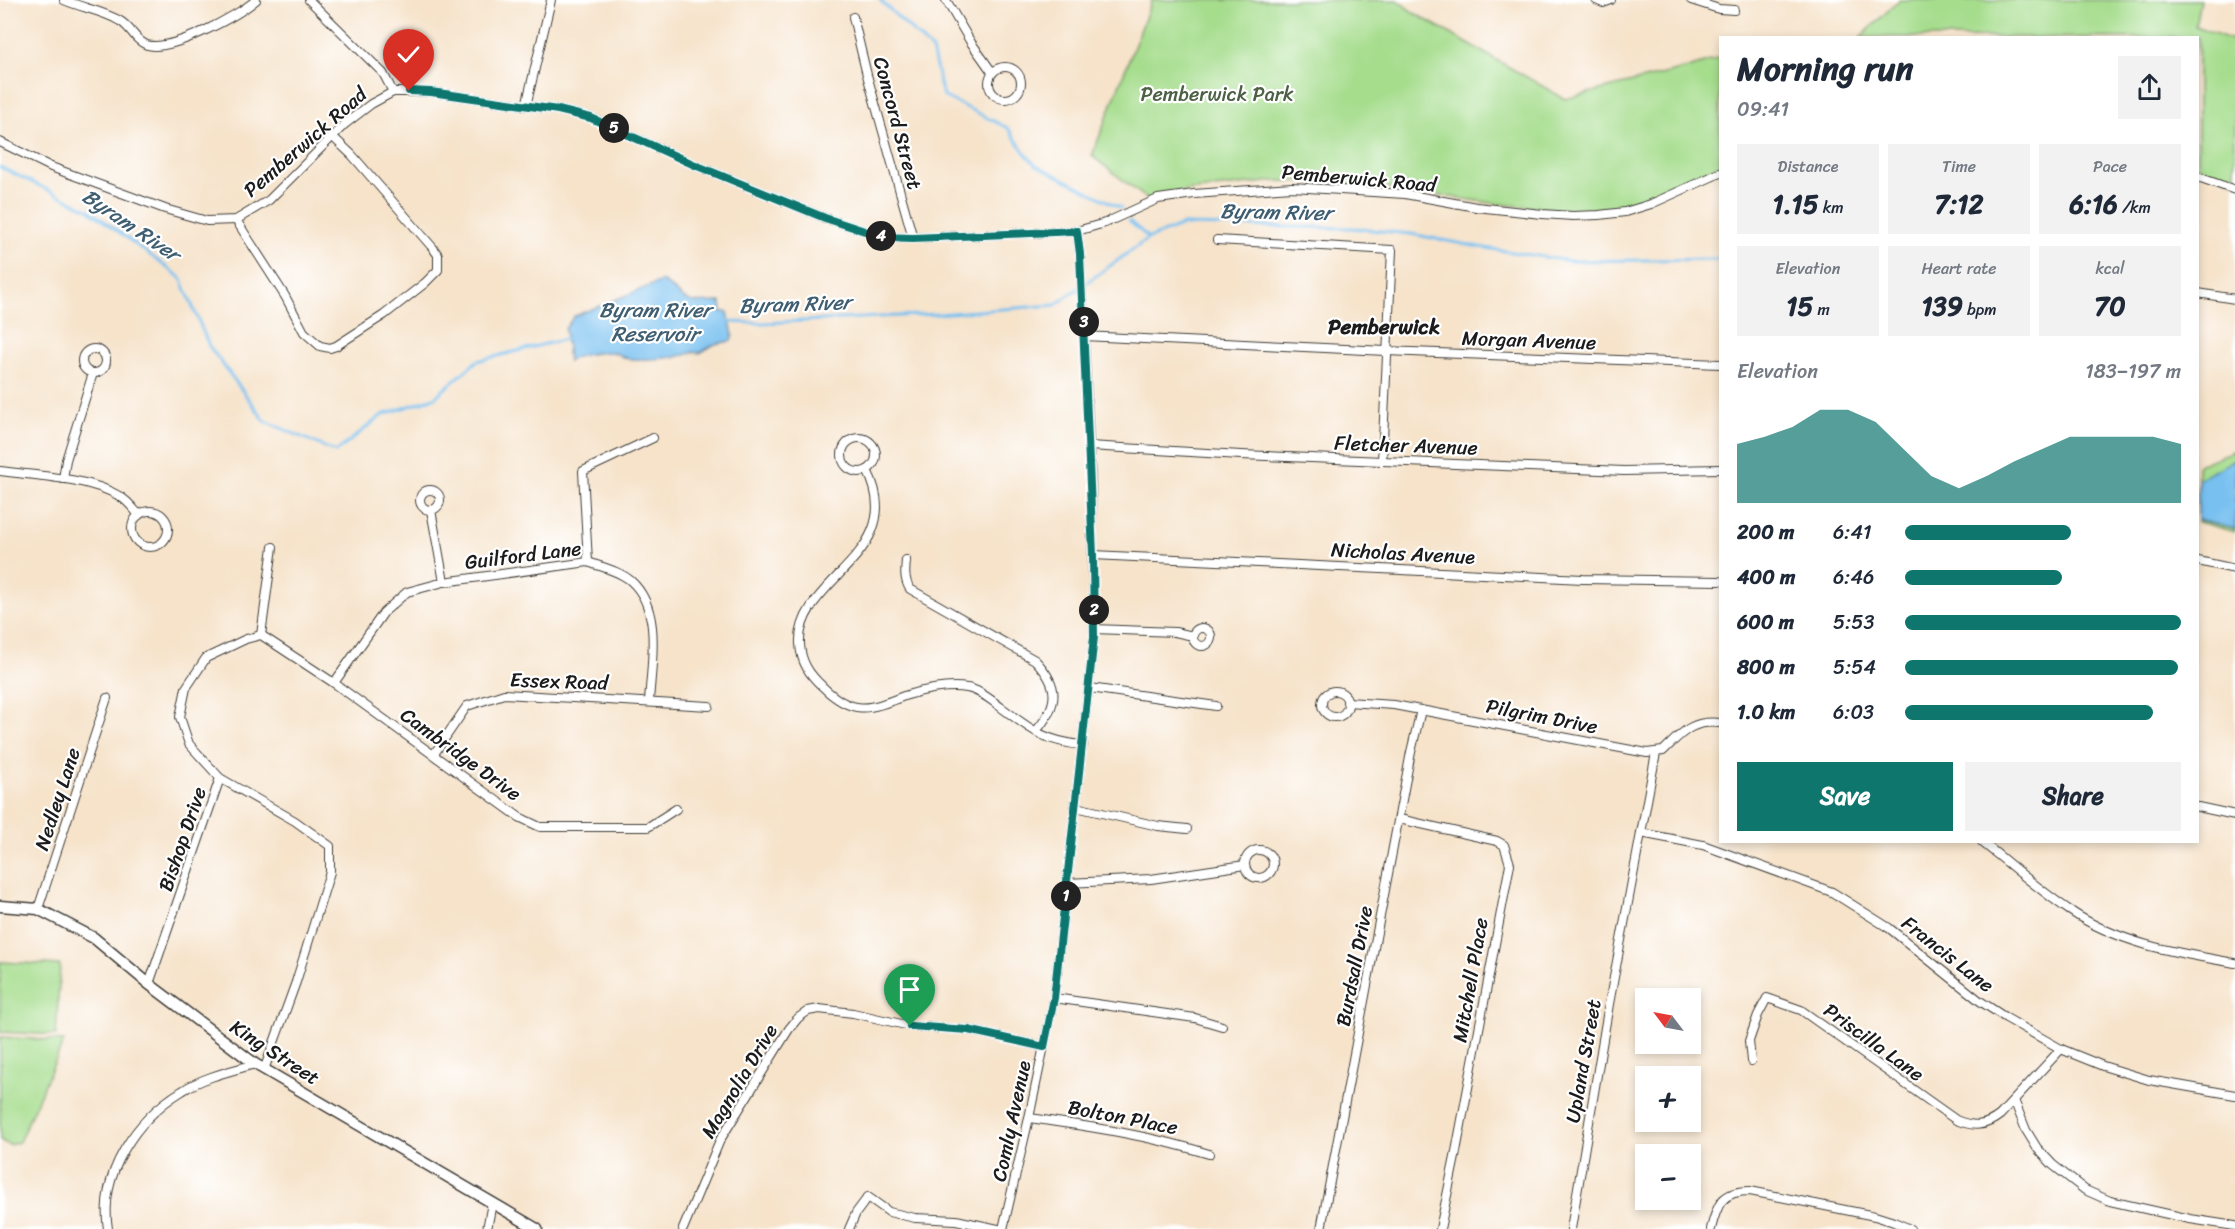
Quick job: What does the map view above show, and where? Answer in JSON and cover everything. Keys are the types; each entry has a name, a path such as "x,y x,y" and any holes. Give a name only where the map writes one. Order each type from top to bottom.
{"main road":[{"name":"King Street","path":"0,906 38,909 94,938 149,984 260,1067 537,1229"}],"street":[{"path":"64,0 120,20 138,39 154,46 181,41 203,32 256,0"},
{"path":"309,0 382,73 393,92"},
{"path":"526,106 551,0"},
{"path":"946,0 970,41 992,72"},
{"path":"1596,0 1603,3 1611,0"},
{"path":"1691,0 1719,9 1734,10"},
{"name":"Concord Street","path":"853,17 913,238"},
{"path":"1000,67 1016,71 1021,84 1016,95 1003,99 993,95 988,82 992,72 1000,67"},
{"name":"Pemberwick Road","path":"0,142 60,170 165,209 207,221 236,220 269,200 358,113 393,92 431,92 558,110 591,118 695,165 825,218 883,237 913,238 1077,231 1105,223 1158,199 1292,186 1405,194 1476,207 1542,214 1599,215 1625,212 1651,204 1719,172"},
{"path":"236,220 285,297 304,332 320,346 330,348 336,346 384,315 425,283 438,270 438,255 352,155 333,137"},
{"path":"2199,177 2235,190"},
{"name":"Comly Avenue","path":"1003,1229 1054,998 1090,688 1094,629 1093,555 1081,264 1077,231"},
{"path":"1217,240 1392,250 1382,460"},
{"path":"2199,293 2235,299"},
{"name":"Morgan Avenue","path":"1084,336 1719,364"},
{"path":"63,479 66,460 93,373"},
{"path":"588,562 583,471 653,438"},
{"path":"853,438 866,439 875,448 875,461 867,470 855,472 844,464 842,449 853,438"},
{"name":"Fletcher Avenue","path":"1089,446 1241,455 1624,471 1719,469"},
{"path":"867,470 876,491 875,522 854,559 806,613 800,646 807,671 832,696 852,707 863,709 923,692 944,688 969,688 1036,731 1060,743 1083,745"},
{"path":"0,471 63,479 110,491 120,496 139,515"},
{"path":"431,510 444,582"},
{"path":"148,511 162,516 168,530 162,542 153,547 146,546 135,539 132,527 139,515 148,511"},
{"path":"261,635 273,547"},
{"name":"Nicholas Avenue","path":"1093,555 1583,579 1716,581"},
{"path":"906,560 905,575 910,590 1035,660 1048,675 1054,693 1047,716 1036,731"},
{"path":"2199,561 2235,569"},
{"name":"Guilford Lane","path":"334,683 384,612 407,592 444,582 588,562 610,569 630,580 647,602 652,627 649,702"},
{"path":"1094,629 1174,632 1193,636"},
{"name":"Bishop Drive","path":"149,984 220,778 189,744 180,717 186,688 206,658 246,639 261,635"},
{"name":"Cambridge Drive","path":"261,635 334,683 519,817 540,827 648,827 676,809"},
{"path":"1090,688 1216,706"},
{"name":"Essex Road","path":"434,754 468,706 504,694 709,706"},
{"name":"Nedley Lane","path":"38,909 107,698"},
{"name":"Pilgrim Drive","path":"1347,702 1394,705 1656,753"},
{"name":"Burdsall Drive","path":"1321,1229 1411,752 1421,710"},
{"path":"1656,753 1663,751 1689,727 1712,722 1719,723"},
{"name":"Upland Street","path":"1571,1229 1656,753"},
{"path":"108,1229 106,1219 108,1197 117,1166 128,1142 144,1120 182,1090 203,1080 260,1067 296,982 330,872 330,846 295,821 220,778"},
{"path":"1076,807 1158,826 1187,829"},
{"path":"2199,807 2235,815"},
{"name":"Mitchell Place","path":"1399,819 1497,841 1504,845 1509,864 1440,1229"},
{"name":"Francis Lane","path":"1641,833 1703,845 1832,892 1889,928 1980,1001 2061,1049 2103,1066 2149,1080 2235,1095"},
{"path":"1983,843 2069,911 2108,931 2156,948 2235,963"},
{"path":"1067,883 1151,879 1245,865"},
{"path":"1054,998 1195,1018 1222,1026"},
{"name":"Priscilla Lane","path":"1751,1061 1749,1041 1767,998 1801,1010 1928,1101 1965,1124 1975,1126 1990,1123 2014,1100"},
{"name":"Magnolia Drive","path":"684,1229 720,1140 789,1029 808,1011 819,1009 854,1013 910,1026 968,1030 1044,1047"},
{"path":"2061,1049 2014,1100 2026,1130 2037,1148 2053,1166 2085,1190 2110,1201 2190,1219 2235,1226"},
{"name":"Bolton Place","path":"1029,1118 1172,1143 1209,1154"},
{"path":"1711,1229 1718,1205 1724,1198 1739,1191 1750,1191 1875,1216 1910,1229"},
{"path":"849,1229 867,1197 889,1212 915,1218 956,1220 998,1229"},
{"path":"487,1229 492,1203"},
{"path":"2187,1229 2190,1219"}],"green space":[{"name":"Pemberwick Park","path":"1152,0 1397,0 1414,13 1565,99 1719,58 1719,165 1648,198 1622,207 1581,212 1498,204 1390,188 1295,181 1275,181 1170,193 1147,199 1092,156"},
{"path":"1899,0 2200,0 2195,26 2235,41 2235,181 2199,166 2199,36 1862,36"},
{"path":"2235,450 2235,532 2199,522 2199,465"},
{"path":"0,962 60,965 56,1035 0,1032"},
{"path":"0,1037 64,1041 19,1142 9,1145 0,1140"}],"water":[{"name":"Byram River Reservoir","path":"662,281 686,300 721,302 722,312 728,312 733,335 731,341 715,344 700,353 692,352 671,357 631,359 609,352 583,355 568,361 565,329 574,316"},
{"path":"2235,460 2235,529 2199,520 2199,478"}],"waterway":[{"path":"880,0 932,50 943,96 1008,128 1036,165 1121,208"},
{"name":"Byram River","path":"0,167 88,209 181,278 209,346 265,421 336,452 382,415 434,398 477,361 570,338"},
{"path":"1129,221 1149,238"},
{"name":"Byram River","path":"725,322 763,323 938,314 1055,305 1149,238 1183,225 1351,228 1411,234 1570,261 1719,259"}],"district":[{"name":"Pemberwick","path":"1384,327"}],"route":[{"path":"409,91 558,110 591,118 695,165 825,218 883,237 913,238 1077,231 1089,446 1094,637 1054,998 1044,1047 968,1030 910,1026"}]}
